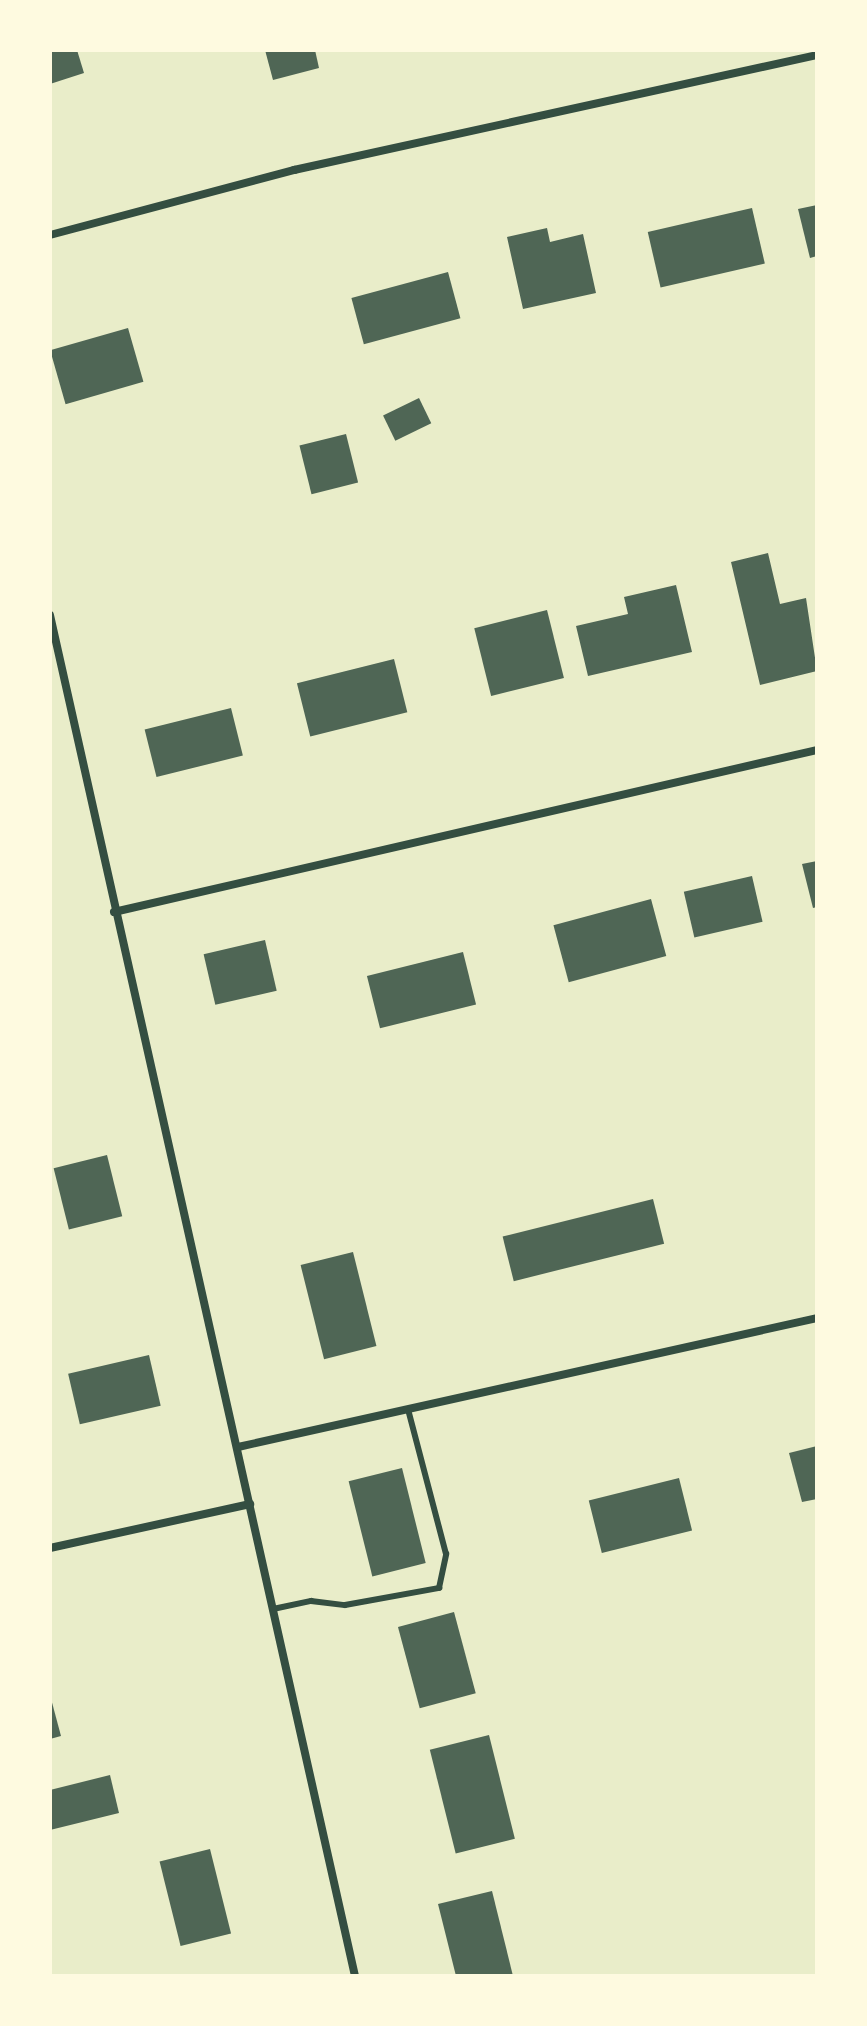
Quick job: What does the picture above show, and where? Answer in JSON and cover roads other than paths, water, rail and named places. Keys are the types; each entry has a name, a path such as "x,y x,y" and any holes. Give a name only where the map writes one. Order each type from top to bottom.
{"street":[{"path":"50,235 294,170 817,55"},
{"path":"50,615 114,912 238,1447 355,1976"},
{"path":"114,912 817,750"},
{"path":"238,1447 817,1318"},
{"path":"50,1548 250,1504"}],"lane":[{"path":"273,1609 311,1601 345,1605 439,1588 446,1554 408,1409"}]}
